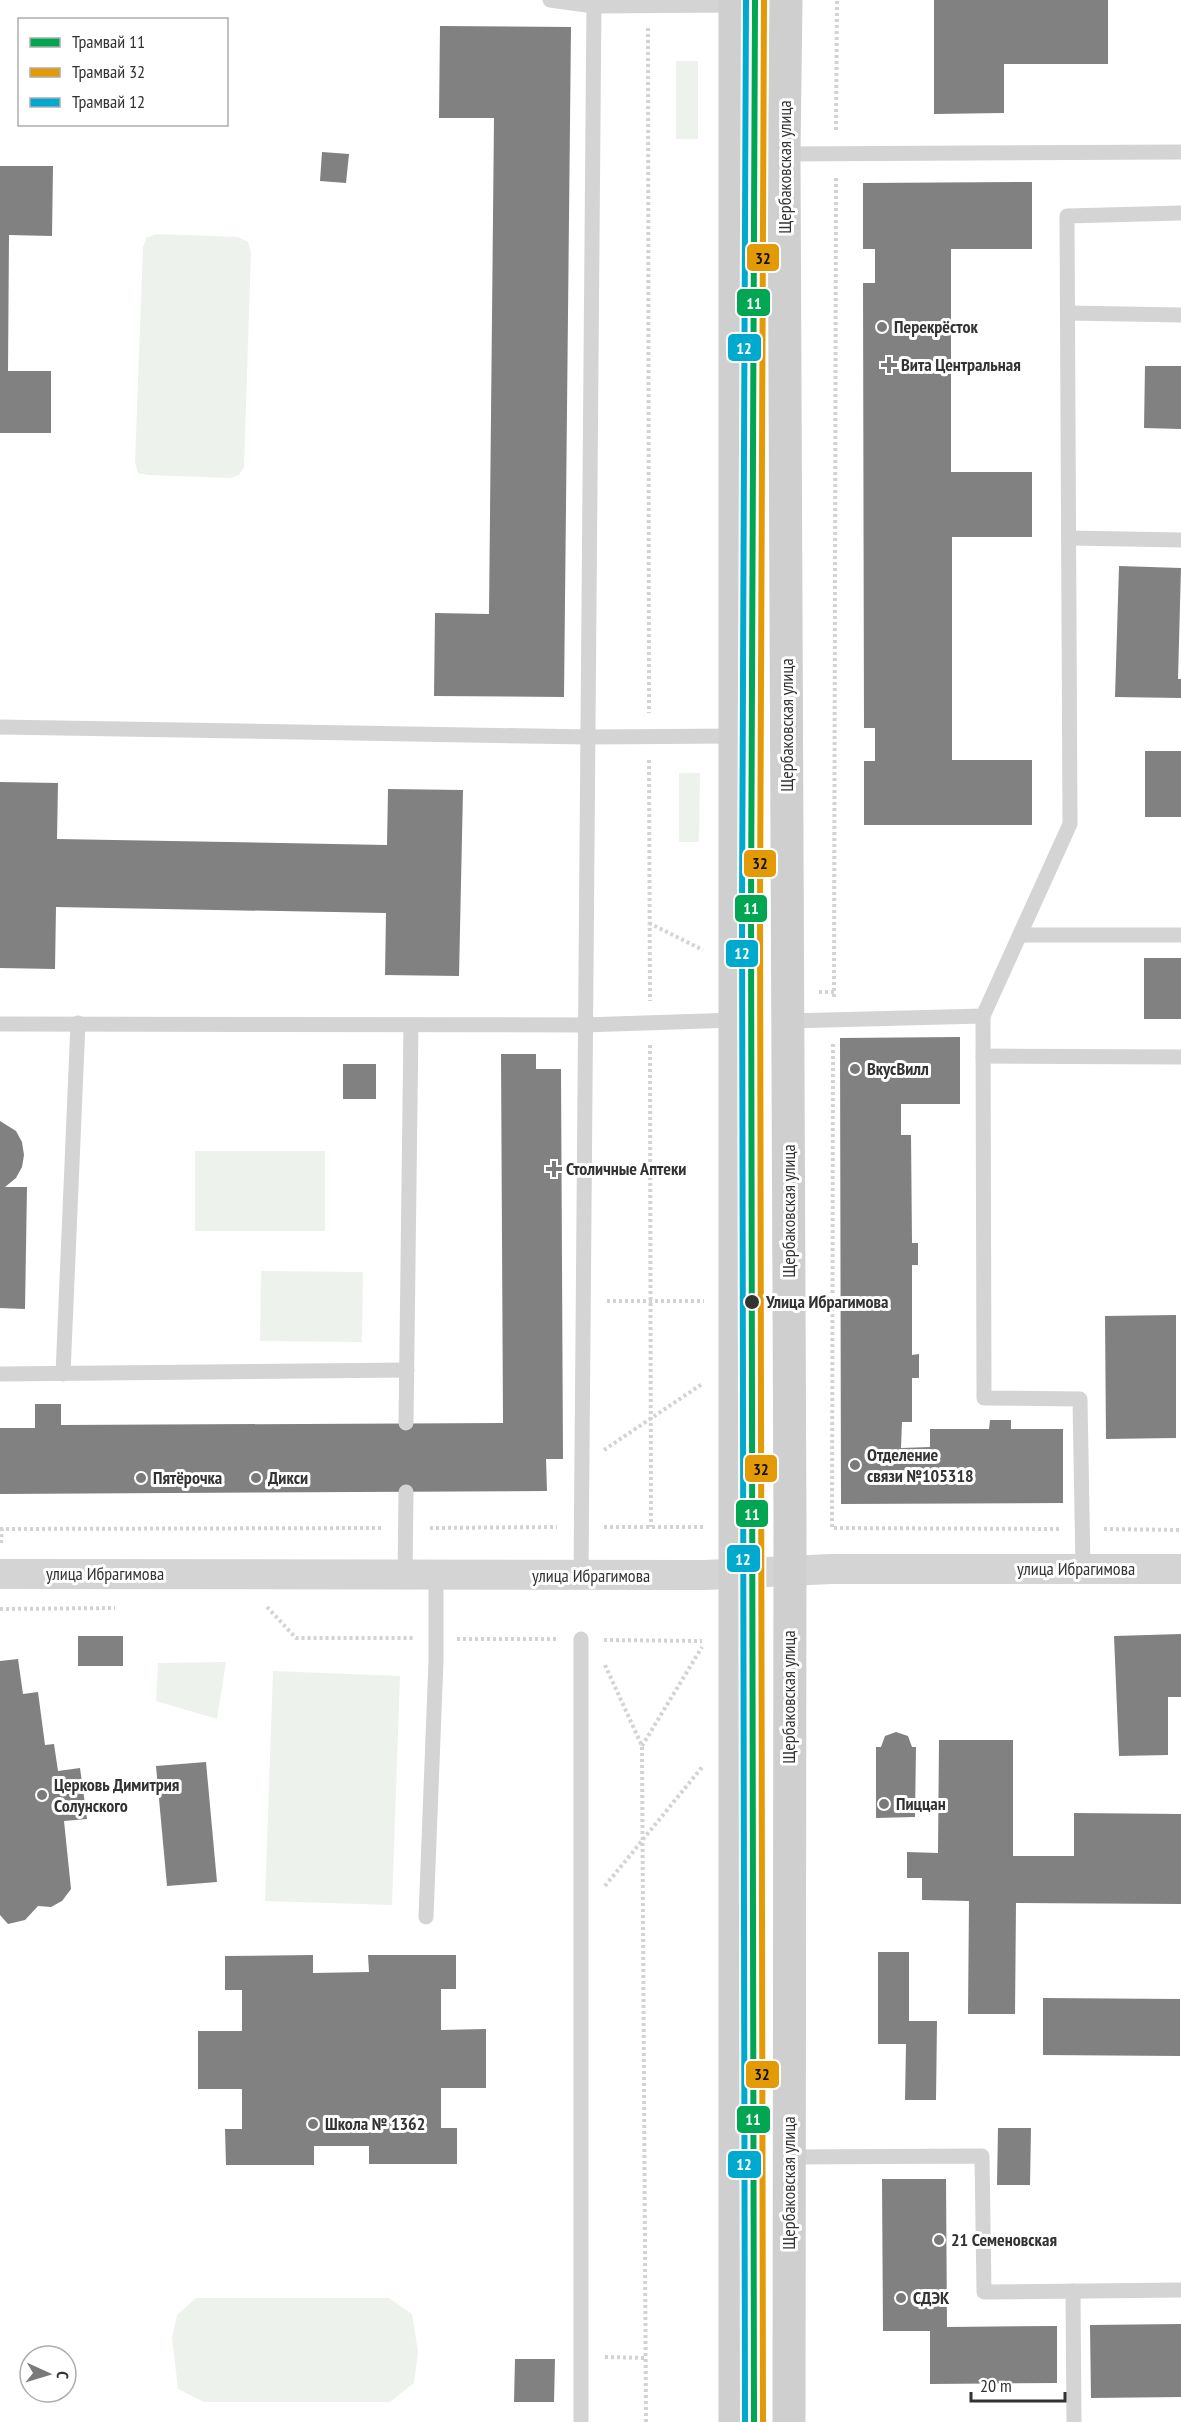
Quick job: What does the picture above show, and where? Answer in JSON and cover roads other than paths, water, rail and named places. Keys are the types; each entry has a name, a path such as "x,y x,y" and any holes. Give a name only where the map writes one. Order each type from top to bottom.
{"main road":[{"name":"Щербаковская улица","path":"786,0 784,154 788,1021 789,2422"},
{"path":"735,2 735,2422"}],"street":[{"name":"улица Ибрагимова","path":"0,1574 581,1576 736,1575 789,1570 1181,1569"}],"lane":[{"path":"550,0 648,6 735,2"},
{"path":"581,1576 583,1025 589,737 594,3"},
{"path":"784,154 1181,152"},
{"path":"1083,1569 1080,1400 984,1398 983,1016 1070,824 1067,216 1181,213"},
{"path":"1068,313 1181,315"},
{"path":"1069,538 1181,540"},
{"path":"0,727 589,737 736,736"},
{"path":"1020,935 1181,935"},
{"path":"788,1021 983,1016"},
{"path":"0,1024 583,1025 736,1020"},
{"path":"63,1374 78,1023"},
{"path":"406,1423 411,1025"},
{"path":"983,1056 1181,1057"},
{"path":"0,1374 407,1370"},
{"path":"405,1576 406,1492"},
{"path":"426,1917 436,1639 436,1576"},
{"path":"580,2422 579,1916 587,1639"},
{"path":"789,2157 982,2156 984,2292 1181,2290"},
{"path":"1073,2291 1074,2422"}],"tram line":[{"name":"12","path":"745,2422 742,908 746,0"},
{"name":"11","path":"754,2422 751,908 755,0"},
{"name":"32","path":"763,2422 760,908 764,0"}],"place":[{"name":"Перекрёсток","path":"882,327"},
{"name":"Вита Центральная","path":"889,365"},
{"name":"ВкусВилл","path":"855,1069"},
{"name":"Столичные Аптеки","path":"554,1169"},
{"name":"Улица Ибрагимова","path":"752,1302"},
{"name":"Отделение связи №105318","path":"855,1465"},
{"name":"Пятёрочка","path":"141,1478"},
{"name":"Дикси","path":"256,1478"},
{"name":"Церковь Димитрия Солунского","path":"42,1795"},
{"name":"Пиццан","path":"884,1804"},
{"name":"Школа № 1362","path":"313,2124"},
{"name":"21 Семеновская","path":"939,2240"},
{"name":"СДЭК","path":"901,2298"}]}
